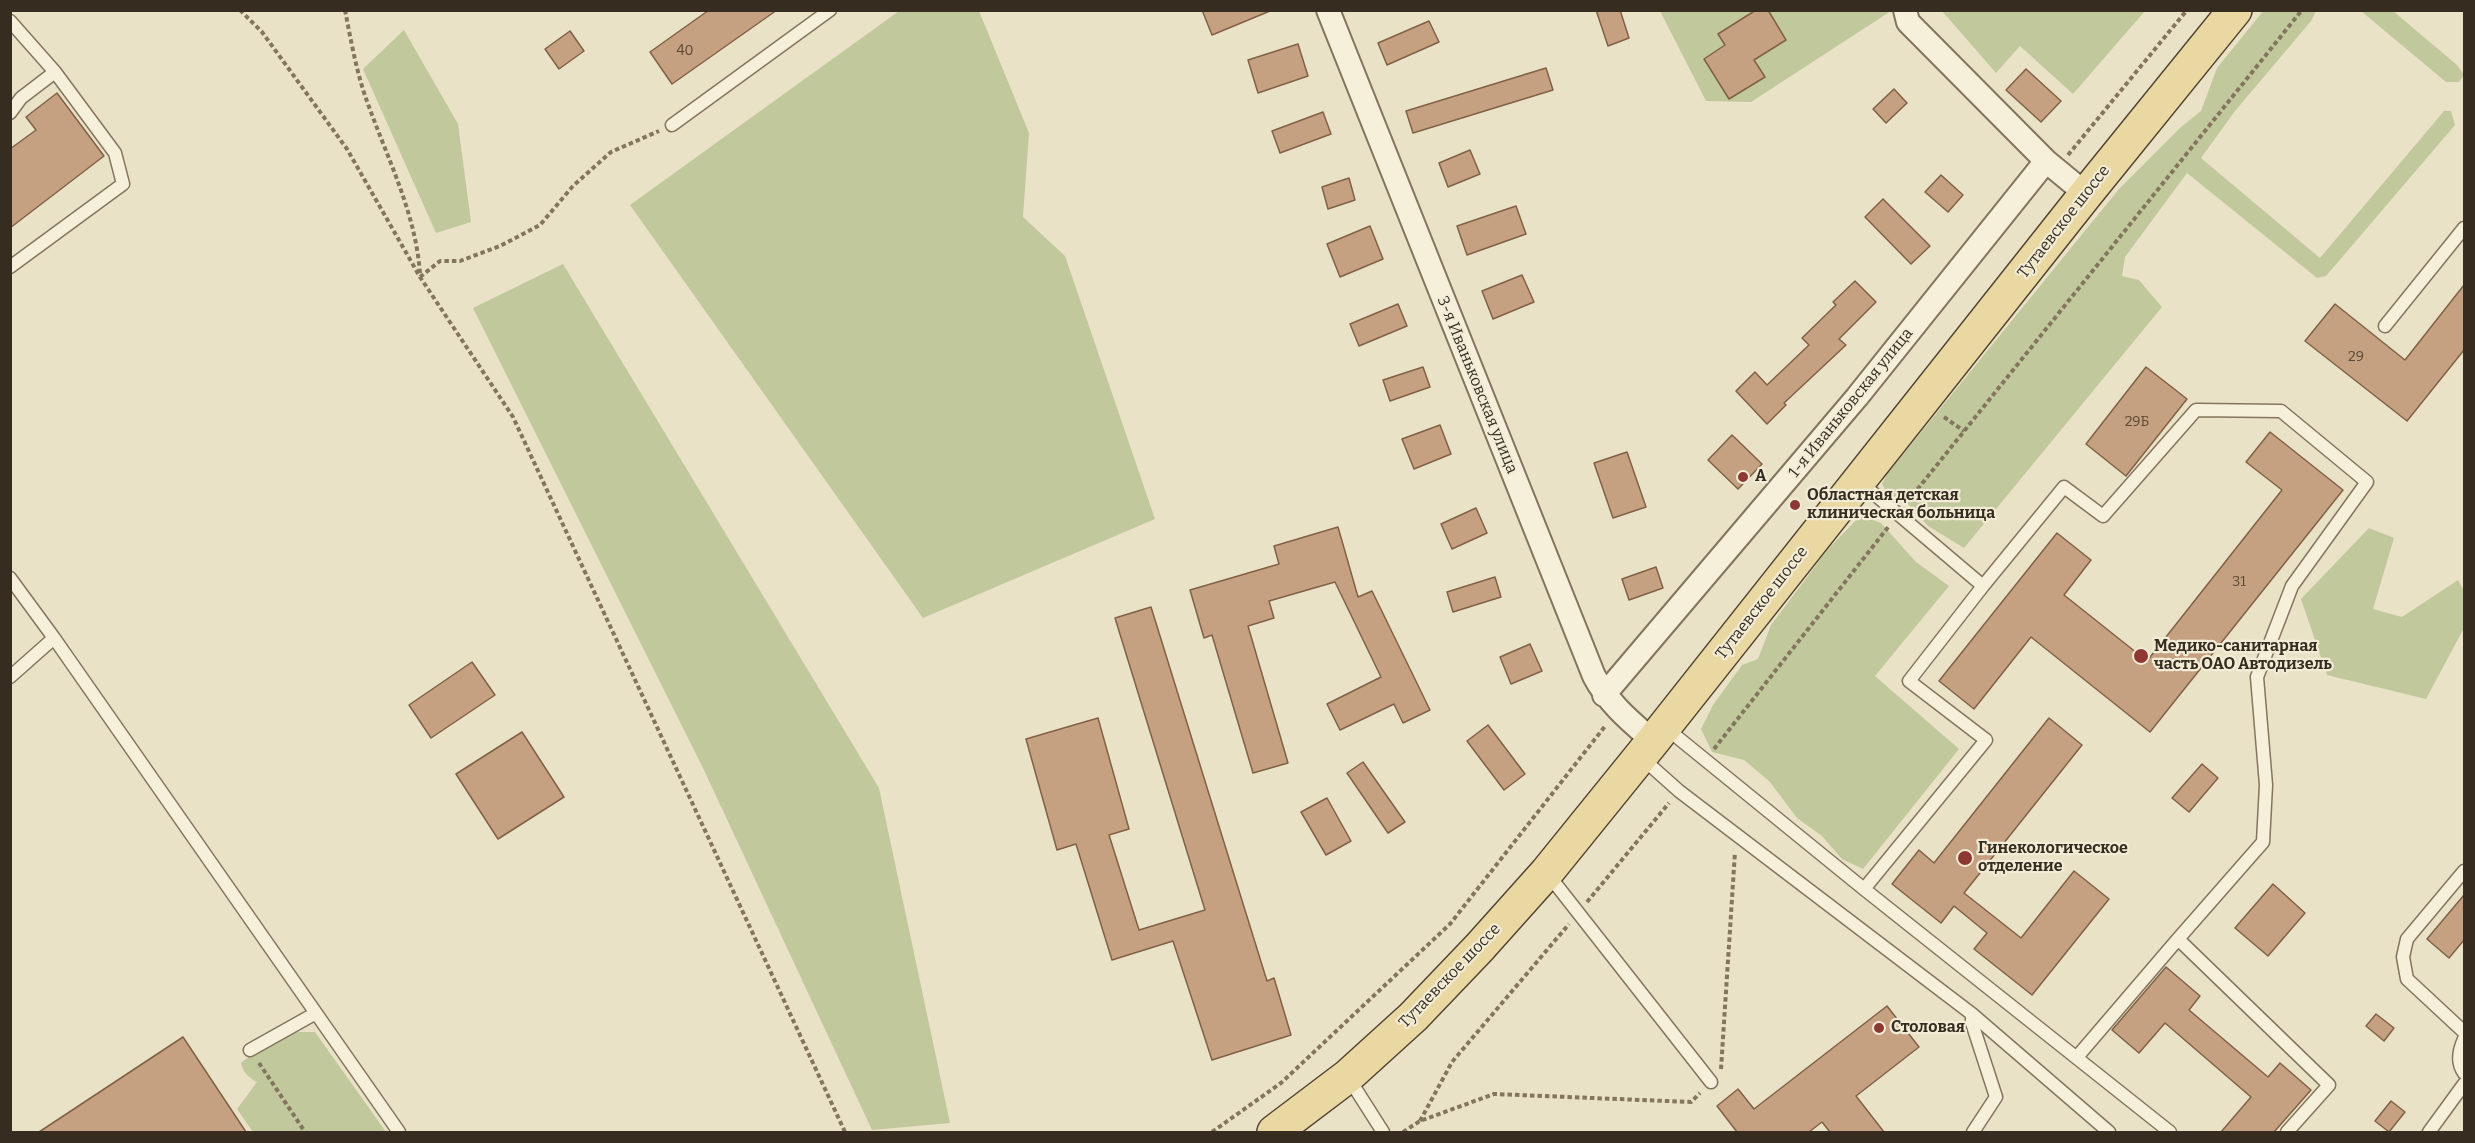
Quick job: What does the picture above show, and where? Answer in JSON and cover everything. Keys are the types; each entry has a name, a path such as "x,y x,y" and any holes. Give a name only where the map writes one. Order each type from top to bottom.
{"main road":[{"name":"Тутаевское шоссе","path":"1274,1132 1348,1076 1413,1017 1546,872 1653,742 2086,194 2235,10"}],"street":[{"name":"3-я Иваньковская улица","path":"1328,10 1594,676 1604,695 1653,742"},
{"path":"1905,10 1908,22 2051,165 2086,194"},
{"name":"1-я Иваньковская улица","path":"1604,695 2051,165"}],"lane":[{"path":"672,125 830,10"},
{"path":"10,21 55,72 115,153 123,184 10,267"},
{"path":"10,113 21,98 55,72"},
{"path":"2385,326 2464,228"},
{"path":"1864,889 1986,740 1909,681 2064,487 2103,516 2196,410 2281,411 2367,482 2292,586 2257,677 2266,785 2263,842 2077,1057"},
{"path":"1858,481 1983,586"},
{"path":"10,578 399,1132"},
{"path":"10,676 54,638"},
{"path":"1653,742 1706,759 1864,889 2170,1132"},
{"path":"1653,742 1679,791 1972,1014 2109,1132"},
{"path":"2464,871 2407,939 2403,957 2407,979 2464,1032"},
{"path":"1546,872 1711,1082"},
{"path":"2178,939 2329,1085 2287,1132"},
{"path":"250,1050 316,1013"},
{"path":"1972,1014 1972,1023 1996,1097 1973,1132"},
{"path":"2464,1039 2458,1052 2464,1073"},
{"path":"1348,1076 1383,1132"},
{"path":"2429,1132 2464,1084"}],"path":[{"path":"240,10 262,32 346,149 420,277 513,417 845,1132"},
{"path":"345,10 366,101 408,208 418,247 420,277"},
{"path":"2051,165 2187,10"},
{"path":"1706,759 1964,431 2302,10"},
{"path":"420,277 440,261 460,261 500,246 540,225 573,186 610,152 672,125"},
{"path":"1941,414 1964,431"},
{"path":"1212,1132 1281,1083 1450,924 1607,724"},
{"path":"1420,1121 1452,1062 1679,791"},
{"path":"1403,1132 1420,1121 1494,1094 1691,1102 1720,1072 1736,834"},
{"path":"250,1050 304,1132"}],"green space":[{"path":"2264,10 2316,11 2311,21 2235,111 2201,158 2320,258 2444,111 2451,111 2455,125 2326,276 2317,278 2187,173 2125,257 2122,276 2139,280 2162,307 1964,548 1928,526 1907,503 1887,493 1882,484 1887,474 2119,189 2181,127 2201,111 2217,68"},
{"path":"899,11 979,11 1029,133 1023,217 1065,256 1155,519 923,618 630,205"},
{"path":"1660,11 1891,11 1751,102 1706,101"},
{"path":"1942,11 2145,11 2073,94 2020,46 1996,73"},
{"path":"2361,11 2393,11 2457,65 2464,75 2459,82 2446,82"},
{"path":"404,30 458,124 471,222 436,233 363,69"},
{"path":"563,264 879,788 950,1123 872,1130 703,768 473,308"},
{"path":"1861,515 1881,523 1916,562 1949,586 1875,676 1959,749 1863,869 1842,859 1822,836 1797,818 1770,782 1744,760 1712,752 1701,729 1713,705 1742,665 1758,659 1771,625 1829,548"},
{"path":"2369,528 2394,538 2373,609 2402,617 2458,580 2464,591 2464,628 2426,699 2327,675 2301,599"},
{"path":"297,1032 315,1032 386,1132 253,1132 237,1109 257,1082 247,1074 241,1063 259,1049"}],"building":[{"path":"709,10 777,10 672,84 650,52"},
{"path":"1202,10 1270,10 1270,11 1212,35"},
{"path":"1596,10 1620,10 1629,38 1608,46"},
{"path":"1756,10 1768,10 1786,40 1754,60 1765,77 1729,99 1704,59 1725,45 1718,34"},
{"path":"1429,21 1439,42 1387,65 1378,43"},
{"path":"570,31 584,51 559,69 545,49"},
{"path":"1298,44 1308,76 1258,93 1248,60"},
{"path":"1546,68 1553,90 1413,133 1406,111"},
{"path":"2026,69 2061,101 2041,122 2006,90"},
{"path":"1894,89 1907,103 1886,123 1873,109"},
{"path":"57,93 104,156 10,228 10,149 36,130 26,117"},
{"path":"1323,112 1331,134 1280,153 1272,131"},
{"path":"1470,150 1480,174 1448,187 1439,163"},
{"path":"1941,175 1963,195 1948,212 1925,192"},
{"path":"1349,178 1355,200 1328,209 1322,187"},
{"path":"1883,199 1930,246 1911,264 1865,217"},
{"path":"1516,206 1526,234 1467,255 1457,226"},
{"path":"1370,226 1383,259 1340,277 1327,244"},
{"path":"1522,275 1534,302 1493,319 1482,291"},
{"path":"1855,281 1876,302 1839,339 1846,345 1784,403 1786,405 1767,424 1736,391 1755,372 1767,385 1809,345 1802,338 1836,305 1833,302"},
{"path":"2464,285 2464,350 2407,421 2305,341 2335,304 2405,360"},
{"path":"1398,304 1407,326 1359,346 1350,324"},
{"path":"1423,367 1430,387 1390,401 1383,380"},
{"path":"2146,367 2187,399 2126,476 2086,444"},
{"path":"1440,425 1451,454 1414,469 1402,439"},
{"name":"Медико-санитарная часть ОАО Автодизель","path":"2270,432 2343,490 2150,732 2031,637 1974,709 1939,681 2057,533 2091,560 2064,595 2147,661 2282,490 2246,462"},
{"path":"1732,435 1762,464 1738,489 1708,460"},
{"path":"1627,452 1646,507 1613,518 1594,463"},
{"path":"1476,508 1487,533 1452,549 1441,524"},
{"path":"1338,527 1358,597 1372,591 1430,710 1403,723 1394,704 1340,730 1327,704 1381,677 1335,582 1269,601 1274,618 1248,626 1288,763 1253,773 1212,635 1204,638 1190,590 1279,564 1274,546"},
{"path":"1656,567 1663,588 1629,600 1622,579"},
{"path":"1495,577 1501,597 1453,612 1447,592"},
{"path":"1151,607 1267,981 1274,978 1291,1035 1212,1060 1173,941 1112,960 1076,844 1057,850 1026,739 1098,718 1129,829 1109,835 1139,930 1205,910 1115,618"},
{"path":"1530,644 1542,671 1511,684 1500,657"},
{"path":"472,662 495,695 431,738 409,705"},
{"name":"Гинекологическое отделение","path":"2049,718 2082,745 1964,893 2021,938 2074,871 2109,899 2032,995 1974,949 1987,933 1954,906 1941,923 1892,884 1919,850 1934,863"},
{"path":"1488,725 1525,774 1504,790 1467,741"},
{"path":"522,732 564,797 498,839 456,774"},
{"path":"1363,762 1405,822 1388,833 1347,773"},
{"path":"2202,764 2218,778 2189,812 2172,798"},
{"path":"1327,798 1351,841 1326,855 1301,812"},
{"path":"2273,884 2305,913 2268,956 2235,928"},
{"path":"2464,895 2464,940 2449,958 2427,939"},
{"path":"2166,967 2200,996 2189,1010 2268,1077 2280,1063 2311,1090 2274,1132 2221,1132 2251,1097 2165,1023 2139,1053 2112,1030"},
{"path":"1887,1006 1919,1047 1856,1096 1884,1132 1830,1132 1822,1122 1809,1132 1737,1132 1717,1106 1738,1089 1754,1109"},
{"path":"2376,1014 2394,1028 2384,1041 2366,1026"},
{"path":"183,1037 246,1132 39,1132"},
{"path":"2391,1101 2405,1112 2389,1132 2375,1121"}],"place":[{"name":"А","path":"1743,477"},
{"name":"Областная детская клиническая больница","path":"1795,505"},
{"name":"Медико-санитарная часть ОАО Автодизель","path":"2141,656"},
{"name":"Гинекологическое отделение","path":"1965,858"},
{"name":"Столовая","path":"1879,1028"}]}
